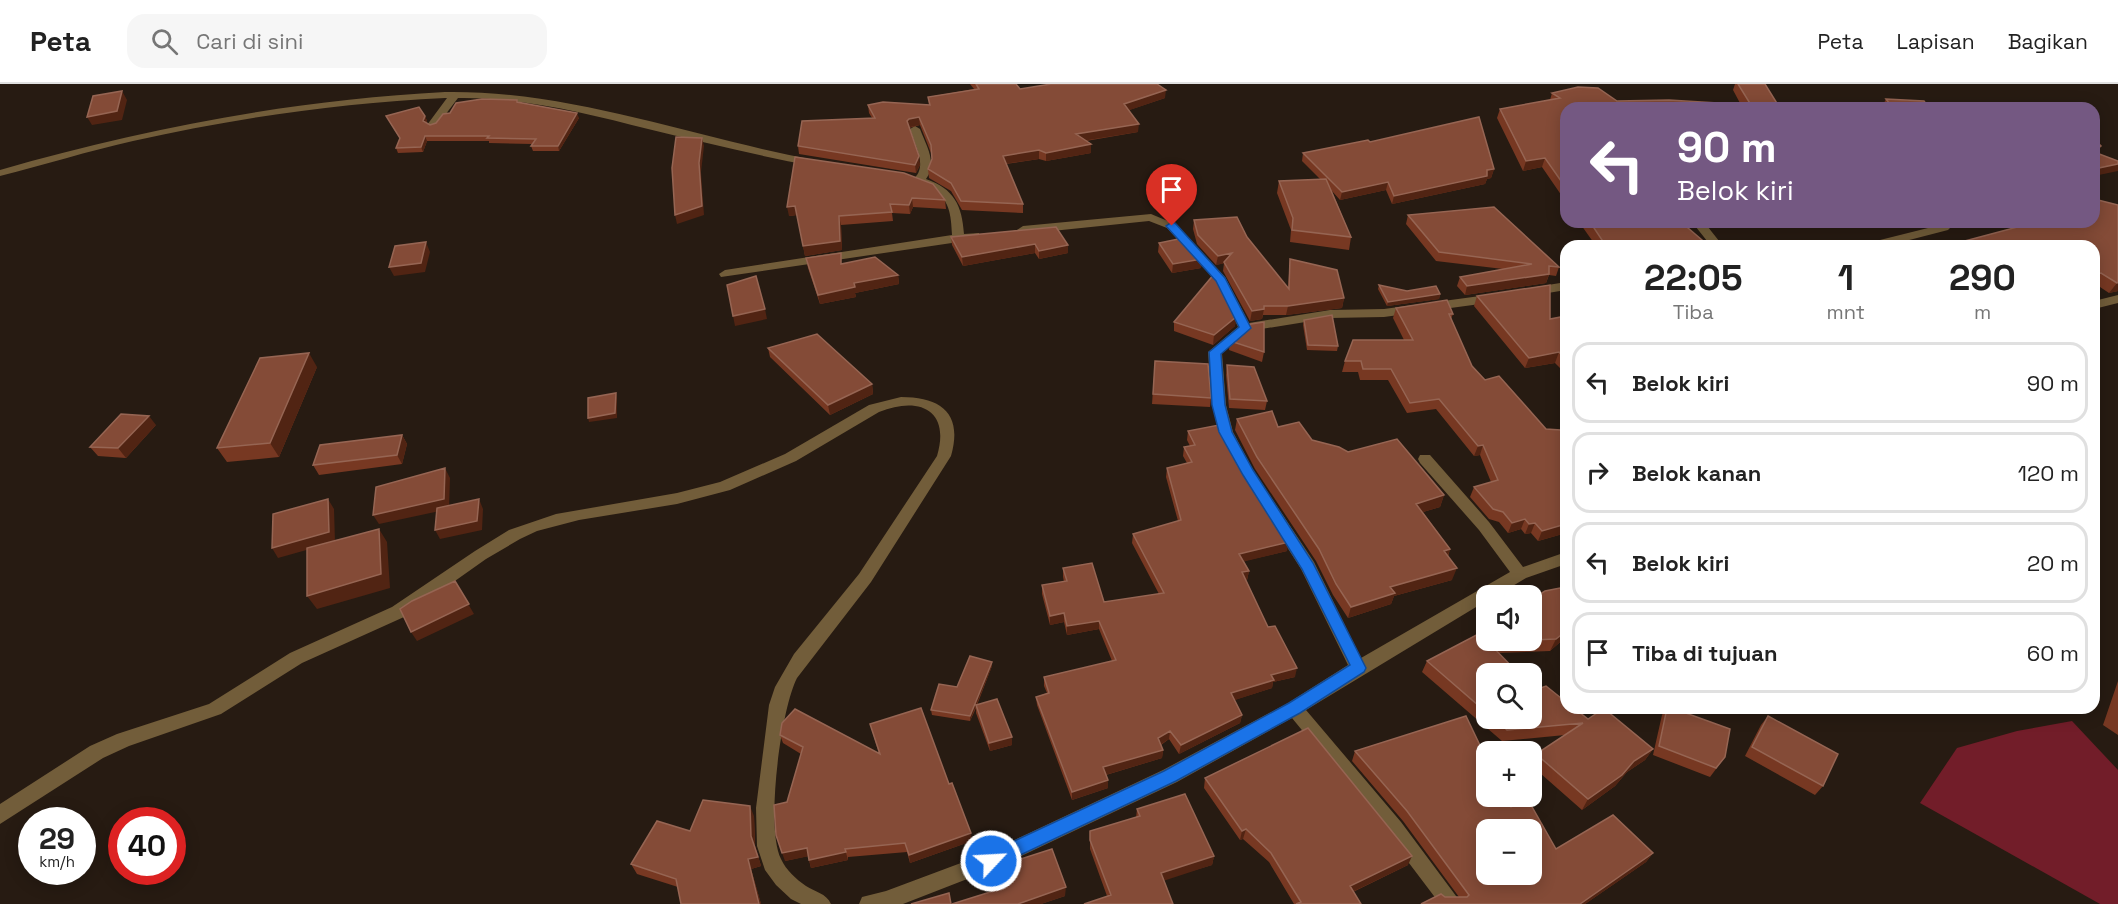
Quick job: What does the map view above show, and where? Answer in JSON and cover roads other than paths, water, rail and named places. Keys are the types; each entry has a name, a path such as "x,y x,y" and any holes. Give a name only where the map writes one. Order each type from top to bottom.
{"street":[{"path":"432,125 454,96"},
{"path":"0,173 126,138 234,117 400,98 454,96 530,100 823,164"},
{"path":"915,129 927,165 926,172 914,179 938,188 953,201 956,208 958,238"},
{"path":"1008,232 1151,217 1172,226 1221,280 1245,328"},
{"path":"1703,228 1713,240"},
{"path":"1896,240 1944,228"},
{"path":"725,274 985,235"},
{"path":"1359,668 1308,566 1247,472 1226,432 1219,405 1215,352 1245,328 1330,314 1384,313 1560,287"},
{"path":"2100,304 2118,299"},
{"path":"0,815 110,745 213,710 243,694 294,659 397,612 528,528 554,520 666,500 725,486 787,459 873,410 891,403 910,401 927,404 940,412 948,426 949,440 944,456 865,578 793,672 777,708 764,814 765,838 771,861 781,879 799,895 821,904"},
{"path":"1425,459 1484,526 1520,574"},
{"path":"869,904 886,901 991,861 1170,776 1294,708 1520,574 1560,560"},
{"path":"1294,708 1394,828 1452,904"}]}
